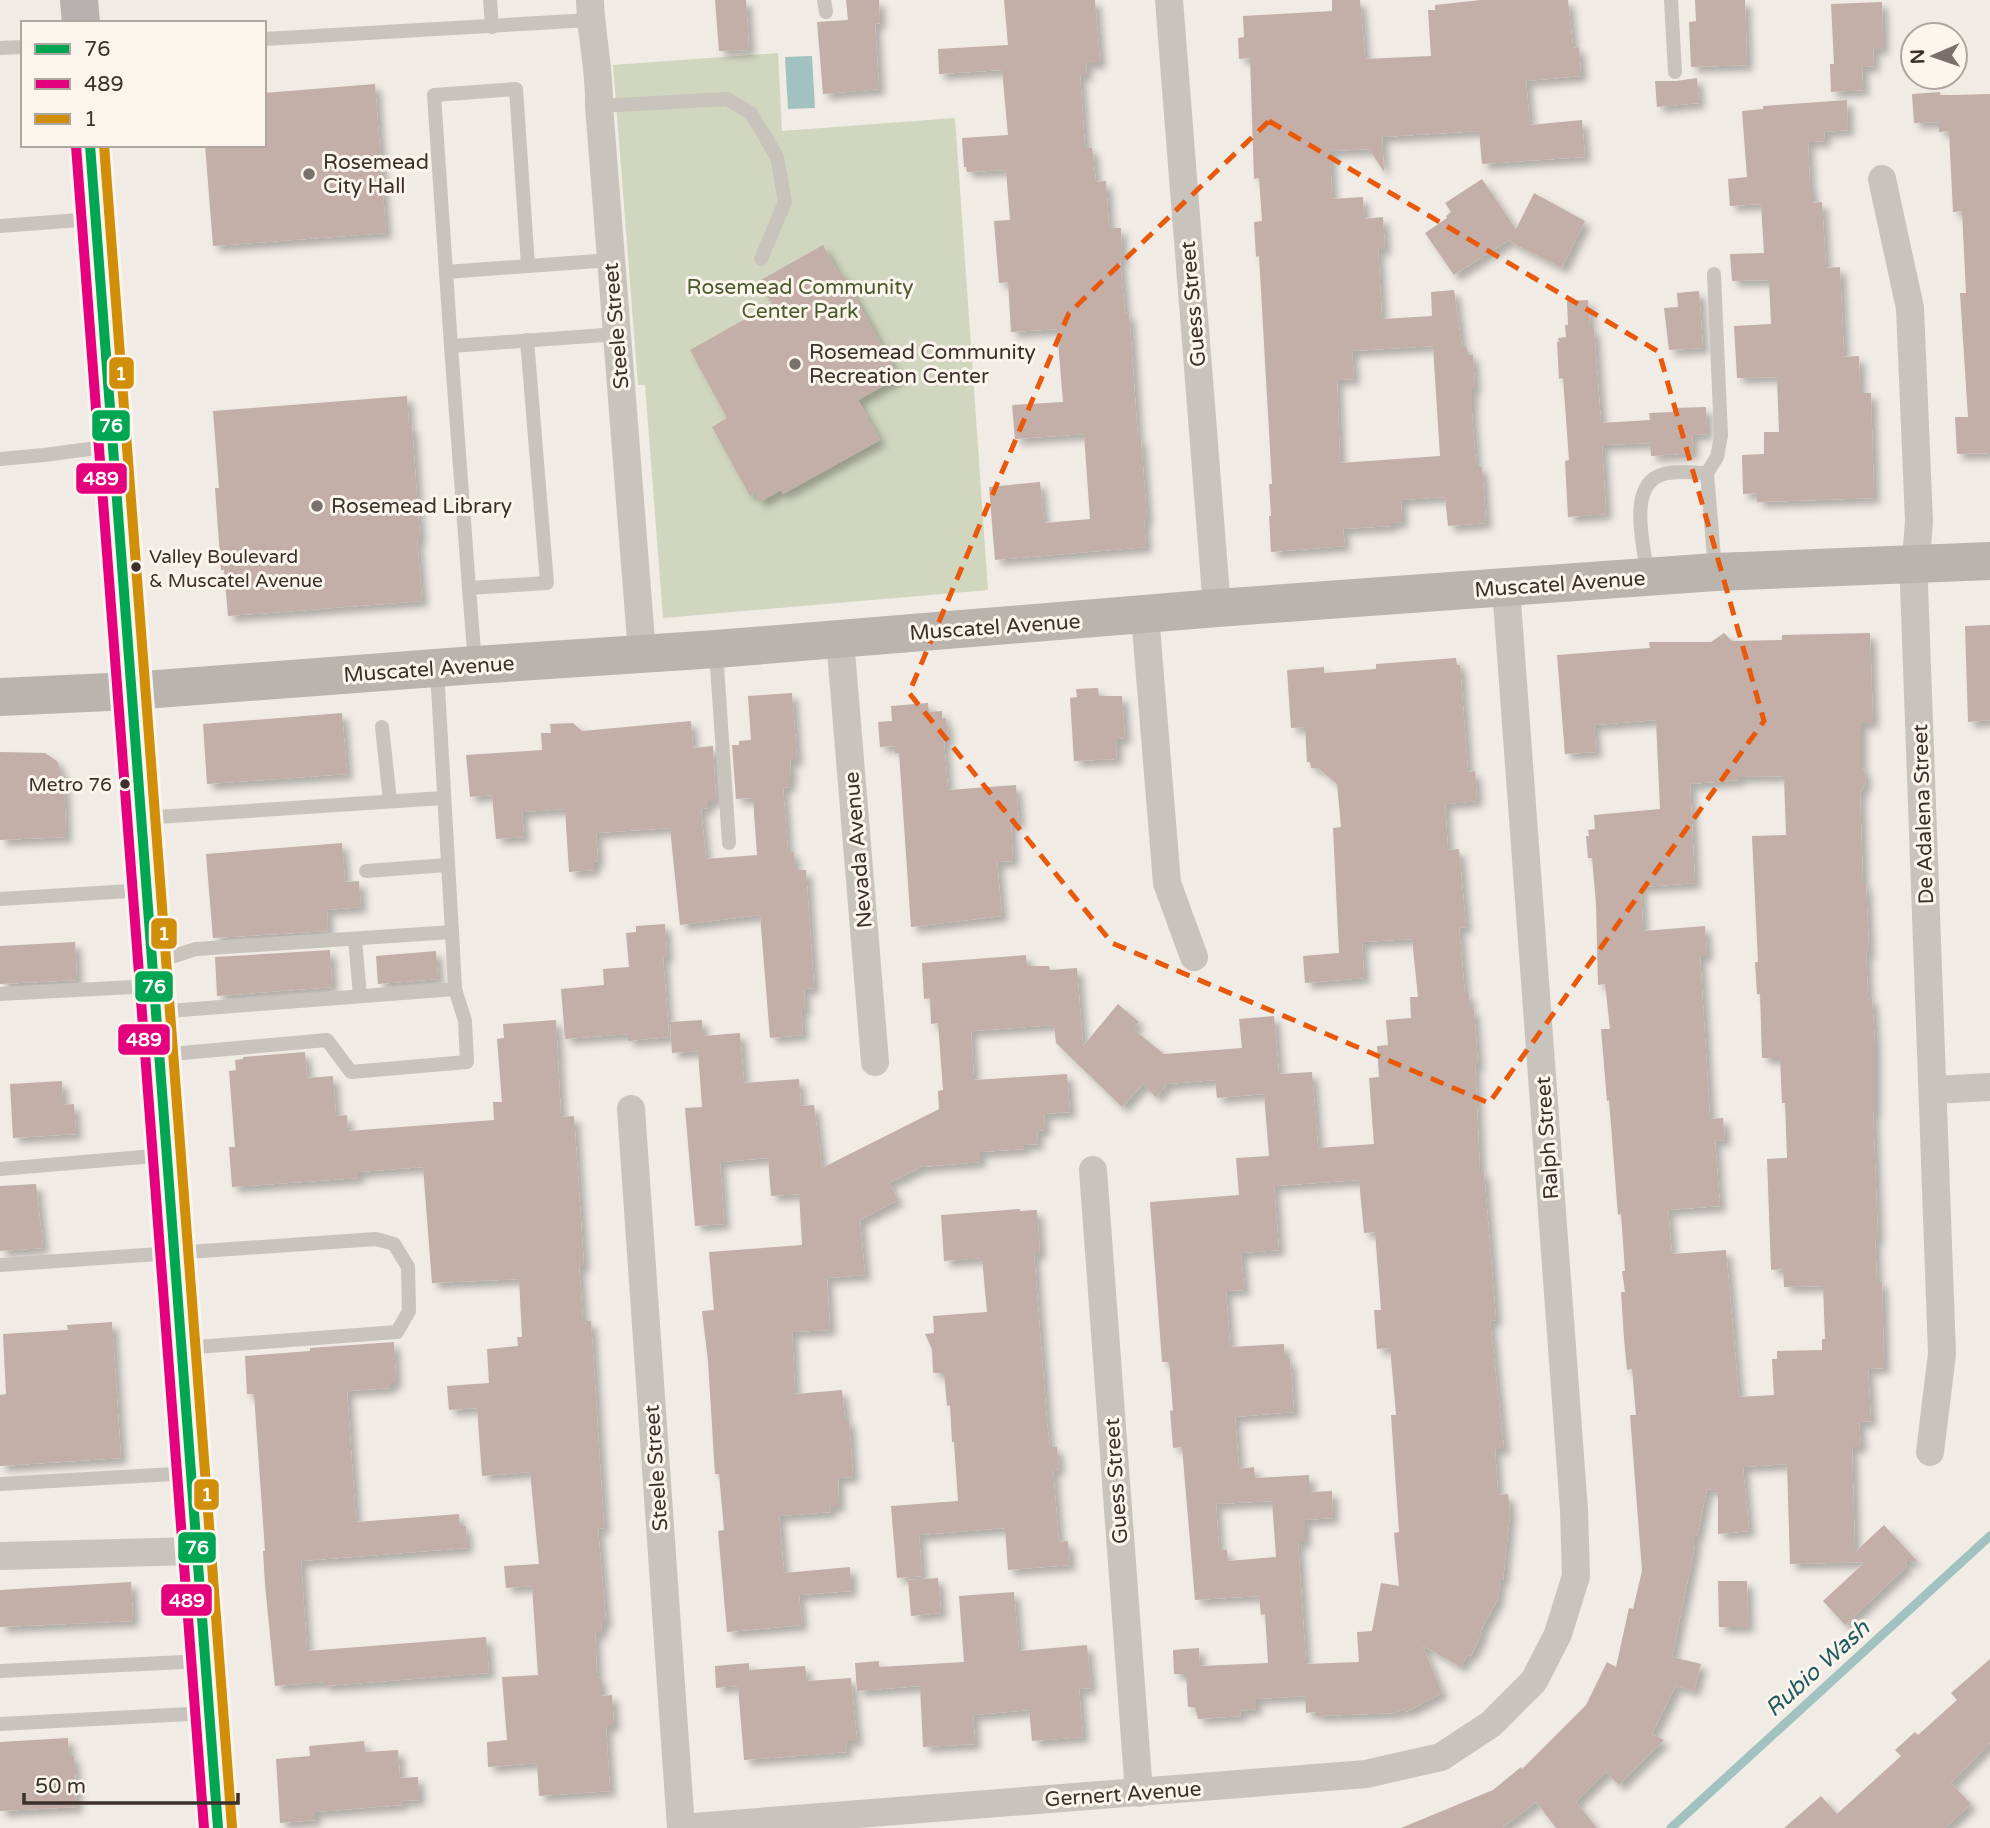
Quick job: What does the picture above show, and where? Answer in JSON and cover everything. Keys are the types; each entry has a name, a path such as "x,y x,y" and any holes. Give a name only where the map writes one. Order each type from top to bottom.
{"main road":[{"path":"79,0 81,21"},
{"path":"90,147 218,1828"}],"street":[{"name":"Guess Street","path":"1169,0 1217,608"},
{"name":"Steele Street","path":"590,10 600,81 599,106 642,653"},
{"name":"De Adalena Street","path":"1882,179 1909,308 1919,521 1914,585 1942,1354 1930,1452"},
{"name":"Muscatel Avenue","path":"0,697 131,691 716,649 1217,608 1715,572 1990,561"},
{"name":"Ralph Street","path":"1506,588 1574,1510 1576,1576 1558,1634 1534,1681"},
{"path":"1145,615 1167,883 1194,957"},
{"name":"Nevada Avenue","path":"840,639 874,1062"},
{"path":"1933,1090 1990,1087"},
{"name":"Steele Street","path":"631,1109 681,1828"},
{"name":"Guess Street","path":"1093,1170 1139,1793"},
{"path":"0,1556 197,1551"},
{"name":"Gernert Avenue","path":"681,1828 896,1820 1139,1793 1366,1774 1441,1757 1491,1724 1534,1681"}],"lane":[{"path":"490,0 492,27"},
{"path":"1671,0 1675,72"},
{"path":"266,39 492,27 590,10"},
{"path":"0,48 21,47"},
{"path":"475,665 434,95 516,89 528,266"},
{"path":"599,106 727,99 751,113 777,157 785,202 761,259"},
{"path":"0,226 95,219"},
{"path":"446,272 611,260"},
{"path":"1714,274 1721,436 1717,457 1707,473 1715,572"},
{"path":"451,346 618,334"},
{"path":"469,588 547,583 527,340"},
{"path":"0,449 0,459 113,446"},
{"path":"1648,577 1640,516 1642,495 1651,479 1665,473 1707,473"},
{"path":"716,649 729,843"},
{"path":"159,1055 327,1040 351,1072 467,1062 465,1021 455,989 437,668"},
{"path":"382,727 390,801"},
{"path":"141,818 443,797"},
{"path":"366,871 447,865"},
{"path":"0,900 147,890"},
{"path":"153,987 196,949 452,932"},
{"path":"355,939 360,996"},
{"path":"0,994 153,987 360,996 455,989"},
{"path":"0,1169 167,1155"},
{"path":"0,1265 376,1240 394,1244 408,1267 409,1311 397,1332 182,1348"},
{"path":"0,1483 191,1473"},
{"path":"0,1671 206,1661"},
{"path":"0,1724 210,1713"}],"highlighted area":[{"path":"1269,121 1659,352 1764,721 1489,1103 1112,943 909,693 1069,313"}],"green space":[{"name":"Rosemead Community Center Park","path":"778,53 782,131 955,118 988,590 663,618 645,385 638,385 613,65"}],"water":[{"path":"812,56 815,108 788,109 785,57"}],"building":[{"path":"715,0 746,0 749,50 719,51"},
{"path":"846,0 879,0 880,23 875,24 879,89 823,94 817,22 848,20"},
{"path":"1004,0 1095,0 1100,63 1086,63 1087,75 1080,75 1085,148 1092,148 1096,182 1106,181 1109,228 1121,228 1120,261 1125,314 1129,313 1138,439 1141,439 1147,520 1144,520 1146,547 995,560 989,487 1040,482 1044,523 1090,519 1084,434 1015,439 1012,405 1063,402 1057,329 1011,332 1008,282 999,283 994,221 1010,220 1006,170 967,172 964,167 962,138 1008,135 1002,70 939,74 938,49 1008,45"},
{"path":"1332,0 1360,0 1365,59 1431,56 1428,10 1435,10 1435,5 1481,0 1568,0 1573,48 1579,47 1581,76 1526,81 1530,125 1582,120 1585,157 1482,164 1479,131 1382,137 1384,172 1369,149 1330,151 1332,199 1363,197 1364,219 1383,217 1385,249 1378,249 1382,319 1432,316 1431,292 1454,290 1462,347 1467,347 1468,355 1473,355 1475,388 1472,388 1472,414 1476,467 1482,467 1486,523 1448,526 1445,497 1401,500 1402,522 1391,523 1391,526 1343,529 1345,546 1271,552 1269,484 1272,484 1259,256 1256,257 1254,222 1262,221 1259,178 1254,179 1250,58 1239,59 1238,38 1244,37 1243,16 1332,11","holes":["1433,346 1440,456 1340,463 1337,380 1354,379 1352,351"]},
{"path":"1695,0 1745,0 1747,65 1691,67 1689,22 1696,21"},
{"path":"1882,2 1883,45 1881,49 1873,49 1874,66 1862,67 1863,90 1831,92 1830,64 1834,64 1831,4"},
{"path":"1697,78 1699,103 1657,107 1655,81"},
{"path":"375,84 386,233 213,246 205,147 266,147 266,93"},
{"path":"1940,92 1940,95 1990,94 1990,453 1957,454 1955,417 1968,417 1960,293 1966,293 1962,211 1953,212 1949,131 1939,132 1939,122 1914,123 1912,94"},
{"path":"1847,100 1848,130 1824,132 1825,141 1808,142 1810,188 1812,203 1822,202 1826,268 1840,267 1844,357 1859,356 1860,393 1871,393 1874,498 1757,502 1757,493 1743,494 1742,455 1764,454 1764,432 1779,432 1777,377 1737,378 1734,326 1771,324 1769,280 1732,281 1730,254 1764,253 1761,204 1730,206 1728,179 1747,177 1742,111 1763,109 1763,106"},
{"path":"1482,179 1516,229 1534,193 1585,221 1562,268 1510,242 1511,239 1454,275 1425,233 1447,218 1451,212 1445,203"},
{"name":"Rosemead Community Recreation Center","path":"823,245 839,274 842,273 899,377 858,400 880,440 783,494 781,490 760,502 755,493 750,496 712,427 727,418 690,350 772,304 759,281"},
{"path":"1699,291 1703,348 1669,350 1664,308 1678,307 1677,293"},
{"path":"1588,300 1590,329 1594,329 1601,423 1650,420 1649,413 1673,412 1673,408 1706,407 1707,434 1692,435 1693,453 1651,456 1650,443 1602,445 1606,514 1568,517 1565,461 1569,460 1563,378 1559,379 1557,342 1558,338 1566,337 1567,301"},
{"path":"407,396 409,427 412,426 422,601 228,616 224,570 221,570 215,488 219,488 213,411"},
{"path":"1990,625 1990,720 1968,722 1965,626"},
{"path":"1724,633 1732,641 1782,640 1782,635 1870,633 1873,723 1861,723 1861,767 1866,781 1860,794 1869,953 1866,953 1868,999 1872,998 1875,1045 1873,1112 1878,1239 1875,1239 1877,1282 1882,1282 1884,1368 1868,1369 1871,1421 1859,1422 1861,1447 1852,1447 1855,1552 1884,1525 1917,1561 1907,1561 1907,1566 1845,1625 1823,1601 1865,1562 1790,1564 1787,1464 1743,1467 1749,1531 1718,1534 1718,1490 1707,1489 1695,1536 1672,1657 1701,1664 1694,1691 1676,1686 1652,1734 1664,1740 1619,1785 1606,1772 1576,1802 1597,1828 1556,1828 1536,1802 1502,1828 1401,1828 1493,1790 1521,1767 1522,1769 1586,1705 1607,1662 1616,1667 1629,1608 1633,1609 1642,1571 1630,1415 1636,1415 1632,1369 1627,1370 1624,1339 1621,1292 1625,1292 1622,1271 1625,1271 1621,1214 1618,1215 1601,1029 1610,1029 1605,984 1598,985 1596,903 1592,858 1588,858 1586,836 1589,836 1588,830 1595,829 1594,815 1660,809 1656,720 1594,725 1596,752 1565,754 1557,655 1650,648 1649,642 1711,642","holes":["1784,776 1786,835 1752,836 1758,962 1755,962 1757,994 1760,994 1762,1058 1780,1058 1782,1103 1785,1103 1787,1158 1767,1159 1771,1270 1783,1269 1784,1287 1823,1286 1825,1339 1822,1339 1822,1350 1777,1351 1777,1359 1772,1359 1774,1395 1739,1397 1726,1250 1672,1254 1668,1210 1720,1206 1715,1141 1725,1140 1723,1118 1710,1119 1700,956 1707,956 1705,926 1643,931 1641,887 1695,883 1690,784 1739,780 1739,777"]},
{"path":"1456,658 1457,665 1460,665 1468,772 1475,771 1477,801 1445,804 1448,850 1459,849 1466,927 1459,928 1465,994 1469,994 1470,1010 1474,1010 1480,1172 1484,1172 1496,1320 1490,1321 1504,1449 1495,1449 1498,1495 1508,1494 1510,1513 1503,1580 1500,1580 1498,1599 1480,1632 1482,1633 1471,1656 1468,1654 1461,1667 1423,1646 1442,1693 1406,1712 1404,1709 1395,1713 1316,1716 1316,1712 1306,1713 1305,1696 1256,1699 1256,1709 1240,1711 1241,1716 1198,1719 1195,1707 1188,1707 1186,1674 1174,1674 1173,1650 1199,1648 1200,1666 1268,1663 1265,1614 1261,1615 1259,1596 1195,1600 1182,1447 1173,1448 1169,1362 1162,1362 1150,1202 1239,1195 1236,1158 1269,1156 1264,1094 1217,1098 1215,1080 1167,1084 1156,1097 1143,1084 1122,1107 1056,1043 1054,1025 971,1031 974,1080 1067,1074 1070,1112 1044,1114 1045,1130 1037,1131 1038,1144 1024,1145 1024,1149 980,1152 980,1162 921,1167 889,1183 898,1200 860,1220 865,1275 827,1278 830,1330 792,1332 795,1394 842,1390 845,1420 849,1420 853,1477 838,1478 839,1506 830,1506 831,1512 779,1516 784,1573 850,1567 851,1591 799,1595 802,1625 727,1632 718,1531 724,1530 719,1474 715,1474 702,1311 714,1310 709,1252 802,1245 799,1194 771,1196 768,1158 720,1162 724,1224 695,1226 685,1108 702,1107 698,1051 672,1053 670,1022 702,1020 703,1036 740,1033 744,1083 799,1079 801,1106 814,1105 822,1168 939,1109 938,1091 943,1090 938,1023 931,1024 930,998 924,999 922,963 1026,955 1027,966 1049,966 1050,970 1077,968 1083,1046 1118,1004 1139,1022 1133,1029 1164,1054 1242,1048 1239,1019 1274,1016 1279,1074 1312,1072 1318,1148 1374,1144 1369,1078 1379,1077 1377,1046 1388,1045 1386,1020 1411,1018 1410,997 1418,997 1412,939 1362,942 1364,978 1305,983 1303,956 1339,953 1333,828 1341,827 1337,784 1318,768 1311,768 1310,762 1307,762 1305,727 1291,728 1287,670 1324,667 1324,673 1376,669 1376,664","holes":["1359,1180 1364,1233 1375,1232 1381,1310 1374,1310 1377,1349 1390,1348 1396,1415 1391,1415 1399,1532 1394,1533 1399,1586 1381,1583 1372,1631 1357,1632 1359,1662 1306,1664 1298,1542 1305,1542 1305,1520 1333,1518 1332,1491 1310,1492 1309,1475 1255,1478 1254,1467 1239,1469 1235,1417 1294,1412 1290,1359 1285,1359 1284,1344 1230,1347 1226,1291 1244,1290 1241,1253 1279,1250 1274,1186","1272,1501 1276,1557 1228,1561 1227,1550 1219,1550 1216,1504"]},
{"path":"1098,688 1099,696 1122,696 1125,738 1117,739 1116,759 1074,761 1070,698 1077,697 1076,689"},
{"path":"792,693 797,760 790,760 789,787 783,788 788,852 794,852 795,870 806,870 814,988 804,989 805,1010 801,1010 803,1035 770,1038 760,915 680,925 670,828 596,833 598,861 594,862 594,870 569,872 565,809 522,812 524,837 496,839 492,795 470,797 466,755 542,750 541,733 551,733 550,724 573,723 582,731 691,721 693,748 713,746 716,801 708,801 708,808 701,809 706,859 757,855 753,798 736,799 732,745 751,740 748,696"},
{"path":"928,703 929,712 942,711 942,719 946,719 948,740 944,741 948,790 1016,785 1019,822 1011,823 1013,861 997,862 1002,916 911,927 899,753 895,753 895,746 880,747 878,722 892,721 891,706"},
{"path":"342,713 347,774 207,784 203,724"},
{"path":"0,752 45,753 57,761 64,781 66,837 0,840"},
{"path":"342,843 345,882 359,881 361,907 327,910 328,931 213,938 206,854"},
{"path":"665,924 667,957 663,957 669,1037 628,1041 628,1034 565,1039 561,989 604,985 603,969 629,967 626,933 636,932 636,926"},
{"path":"75,942 77,980 0,984 0,946"},
{"path":"330,950 332,987 217,996 215,957"},
{"path":"436,951 438,979 378,984 376,956"},
{"path":"556,1020 561,1117 574,1116 584,1266 579,1266 583,1321 591,1321 604,1528 598,1529 606,1623 601,1623 602,1633 595,1633 597,1677 601,1679 601,1696 612,1695 614,1726 606,1726 610,1791 539,1796 537,1763 488,1767 487,1742 507,1740 502,1677 538,1675 532,1586 506,1588 504,1566 539,1564 530,1472 482,1476 477,1408 449,1410 447,1386 489,1383 487,1349 518,1346 517,1337 522,1337 519,1279 432,1283 423,1167 358,1172 358,1178 232,1187 229,1147 235,1147 229,1071 236,1070 235,1060 243,1057 305,1052 307,1078 333,1076 336,1116 347,1115 348,1131 494,1120 493,1102 502,1102 497,1039 504,1038 503,1024"},
{"path":"62,1081 63,1105 74,1104 76,1134 13,1138 10,1084"},
{"path":"36,1184 43,1248 0,1251 0,1186"},
{"path":"1037,1210 1040,1254 1034,1254 1047,1423 1050,1447 1057,1447 1059,1469 1053,1470 1059,1542 1068,1541 1070,1565 1008,1570 1005,1528 919,1535 922,1576 897,1578 891,1506 958,1501 950,1405 947,1406 944,1373 933,1373 932,1349 925,1334 934,1333 933,1316 987,1312 982,1258 944,1261 941,1215"},
{"path":"112,1322 121,1458 0,1466 0,1395 6,1394 3,1334 68,1330 67,1325"},
{"path":"394,1342 396,1383 390,1383 390,1388 347,1391 356,1522 459,1514 460,1526 466,1526 467,1548 301,1561 307,1651 486,1637 489,1673 324,1686 324,1682 275,1686 265,1584 254,1394 247,1394 245,1356"},
{"path":"938,1578 941,1613 911,1616 908,1580"},
{"path":"1718,1581 1747,1581 1748,1627 1719,1627"},
{"path":"131,1582 133,1621 0,1627 0,1590"},
{"path":"1014,1592 1019,1651 1087,1645 1091,1688 1079,1689 1083,1737 1032,1741 1029,1710 973,1715 975,1744 923,1747 920,1686 857,1691 855,1663 879,1661 879,1667 964,1662 959,1596"},
{"path":"1990,1659 1990,1743 1951,1783 1971,1804 1945,1828 1784,1828 1821,1796 1837,1814 1901,1756 1895,1750 1915,1732 1918,1735 1957,1700 1951,1693"},
{"path":"749,1663 749,1670 805,1666 807,1681 851,1678 857,1741 846,1741 847,1752 744,1760 738,1686 716,1688 715,1666"},
{"path":"68,1738 69,1756 74,1756 77,1807 0,1811 0,1742"},
{"path":"364,1741 365,1752 398,1750 400,1778 418,1777 419,1800 401,1801 402,1805 315,1812 315,1820 280,1823 276,1759 310,1756 309,1746"}],"waterway":[{"name":"Rubio Wash","path":"1671,1828 1990,1536"}],"transit line":[{"name":"489","path":"76,147 204,1828"},
{"name":"76","path":"90,147 218,1828"},
{"name":"1","path":"104,147 232,1827"}],"place":[{"name":"Rosemead City Hall","path":"309,174"},
{"name":"Rosemead Community Recreation Center","path":"795,364"},
{"name":"Rosemead Library","path":"317,506"},
{"name":"Valley Boulevard & Muscatel Avenue","path":"136,567"},
{"name":"Metro 76","path":"125,784"}]}
